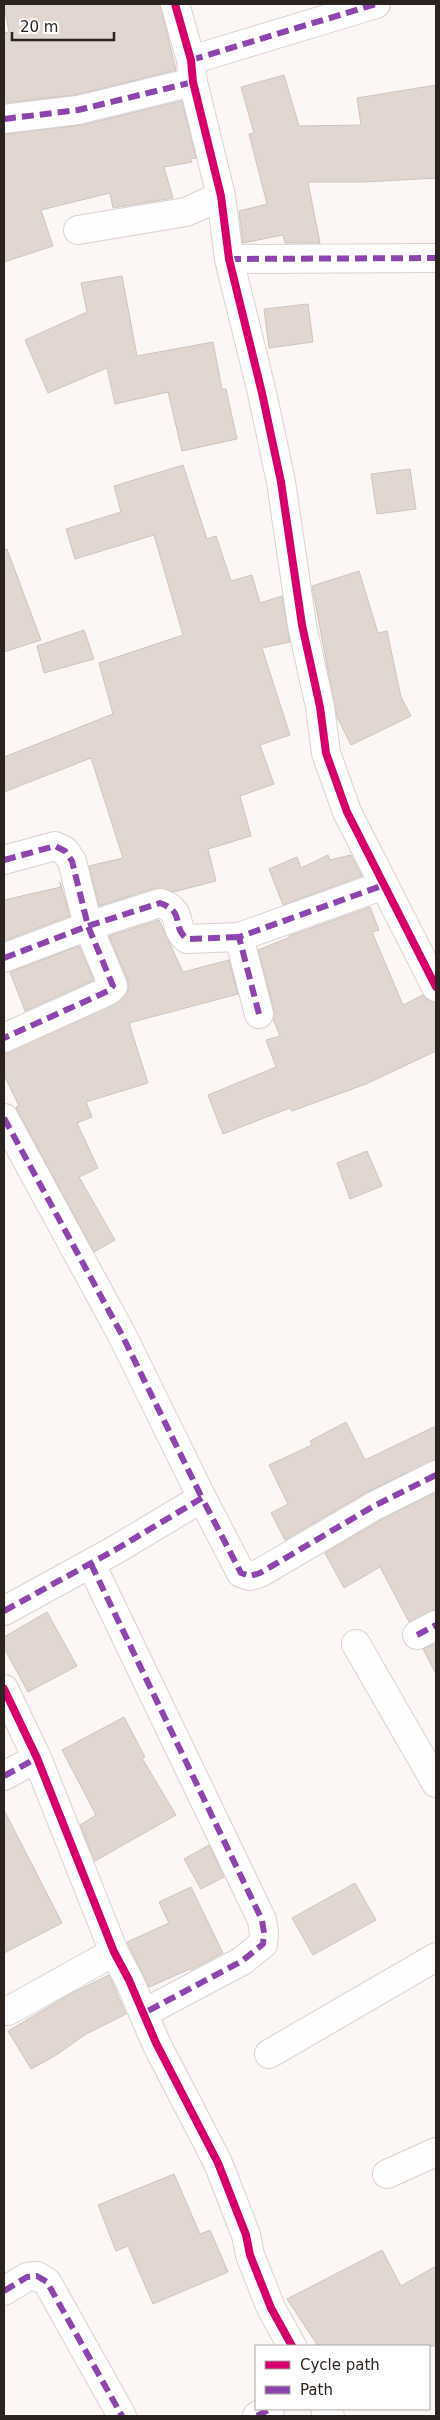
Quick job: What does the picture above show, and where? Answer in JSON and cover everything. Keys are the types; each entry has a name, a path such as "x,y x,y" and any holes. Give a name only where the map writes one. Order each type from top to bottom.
{"street":[{"path":"175,4 221,196 229,258 262,393 281,482 302,625 320,707 326,753 347,812 436,987"},
{"path":"4,119 78,110 376,4"},
{"path":"78,230 186,212 221,196"},
{"path":"229,258 436,258"},
{"path":"4,860 55,846 65,851 72,861 88,926 112,986 111,989 4,1038"},
{"path":"4,958 88,926 160,903 169,906 176,913 180,933 187,940 239,937 384,885"},
{"path":"239,937 259,1014"},
{"path":"4,1118 122,1335 241,1574 250,1576 260,1573 374,1506 436,1475"},
{"path":"4,1611 91,1564 202,1498"},
{"path":"91,1564 262,1920 264,1933 263,1944 242,1961 144,2012"},
{"path":"356,1644 436,1783"},
{"path":"4,1689 37,1758 114,1952 144,2012 156,2044 218,2163 246,2235 250,2255 272,2308 291,2345"},
{"path":"4,1776 37,1758"},
{"path":"8,2011 114,1952"},
{"path":"269,2054 436,1957"},
{"path":"387,2174 436,2152"},
{"path":"4,2292 27,2277 37,2276 47,2282 122,2416"}],"building":[{"path":"4,4 160,4 176,70 75,95 4,103 4,33 9,32"},
{"path":"284,75 299,126 361,125 357,98 436,85 436,178 365,182 308,182 320,243 285,243 283,235 243,243 239,211 267,204 249,134 254,133 241,87"},
{"path":"182,101 196,158 191,159 192,162 164,167 173,198 113,208 110,193 41,210 53,246 4,262 4,134 82,125"},
{"path":"122,276 137,356 213,342 222,389 226,389 237,439 182,451 168,392 115,404 107,368 48,393 25,340 87,312 81,283"},
{"path":"308,304 313,342 269,348 264,309"},
{"path":"183,465 207,539 216,536 231,581 252,575 260,603 282,596 290,642 262,648 290,735 260,745 274,784 240,796 251,836 208,849 216,881 173,892 155,888 99,906 89,866 123,858 91,758 4,792 4,757 113,714 99,663 183,635 154,535 75,559 66,529 121,512 114,486"},
{"path":"410,469 416,509 377,514 371,474"},
{"path":"4,549 7,549 41,640 4,652"},
{"path":"359,571 378,633 387,631 401,697 411,716 351,745 337,717 312,586"},
{"path":"84,630 94,659 44,673 37,646"},
{"path":"328,855 330,860 351,855 362,876 283,905 269,869 297,857 301,868"},
{"path":"60,882 70,916 4,941 4,900 61,887"},
{"path":"370,907 379,930 372,932 403,1005 423,995 428,1000 436,1002 436,1051 366,1084 292,1111 290,1108 223,1134 208,1095 276,1067 266,1040 280,1036 273,1019 274,1010 258,950 289,936"},
{"path":"159,920 183,972 229,960 238,994 129,1023 148,1083 86,1102 92,1117 77,1123 98,1168 79,1177 115,1240 94,1252 17,1110 16,1107 19,1106 4,1075 4,1053 119,1002 128,990 128,981 109,936"},
{"path":"79,946 94,980 25,1011 10,972"},
{"path":"367,1151 382,1186 350,1199 337,1163"},
{"path":"346,1422 365,1460 436,1426 436,1459 367,1492 285,1540 271,1513 288,1504 269,1465 312,1445 310,1441"},
{"path":"436,1492 436,1609 409,1622 380,1567 344,1588 325,1553 381,1520"},
{"path":"47,1612 77,1666 28,1692 4,1648 4,1637"},
{"path":"436,1643 436,1674 423,1649"},
{"path":"124,1717 145,1757 142,1758 176,1815 95,1861 80,1825 96,1815 62,1750"},
{"path":"4,1810 62,1923 4,1953"},
{"path":"209,1845 224,1877 201,1889 184,1859"},
{"path":"355,1883 376,1920 313,1955 292,1918"},
{"path":"191,1887 223,1953 191,1970 149,1987 127,1942 169,1923 159,1902"},
{"path":"109,1975 126,2014 86,2034 55,2056 31,2069 8,2031 72,1993"},
{"path":"174,2174 200,2234 210,2230 228,2272 153,2304 128,2246 116,2251 98,2205"},
{"path":"382,2250 401,2286 436,2266 436,2346 317,2345 287,2299"}],"marked path":[{"path":"191,60 376,4"},
{"path":"4,119 78,110 193,82"},
{"path":"229,259 436,258"},
{"path":"4,860 55,846 65,851 72,861 88,926 113,986 108,991 4,1038"},
{"path":"259,1014 239,937 384,885"},
{"path":"4,958 88,926 160,903 173,911 176,915 179,929 187,939 239,937"},
{"path":"4,1118 122,1335 202,1498"},
{"path":"4,1611 115,1550 202,1498 241,1573 250,1576 260,1573 374,1506 436,1475"},
{"path":"91,1564 262,1920 264,1933 263,1944 242,1961 144,2013"},
{"path":"417,1635 436,1625"},
{"path":"4,1776 37,1758"},
{"path":"4,2291 27,2277 37,2276 47,2282 122,2416"},
{"path":"257,2416 268,2410"}],"cycle path":[{"path":"175,4 191,60 193,82 221,196 229,259 262,393 281,482 302,625 320,707 326,753 347,812 436,987"},
{"path":"4,1689 37,1758 114,1952 129,1980 156,2043 218,2163 246,2235 250,2255 271,2308 291,2345"}]}
